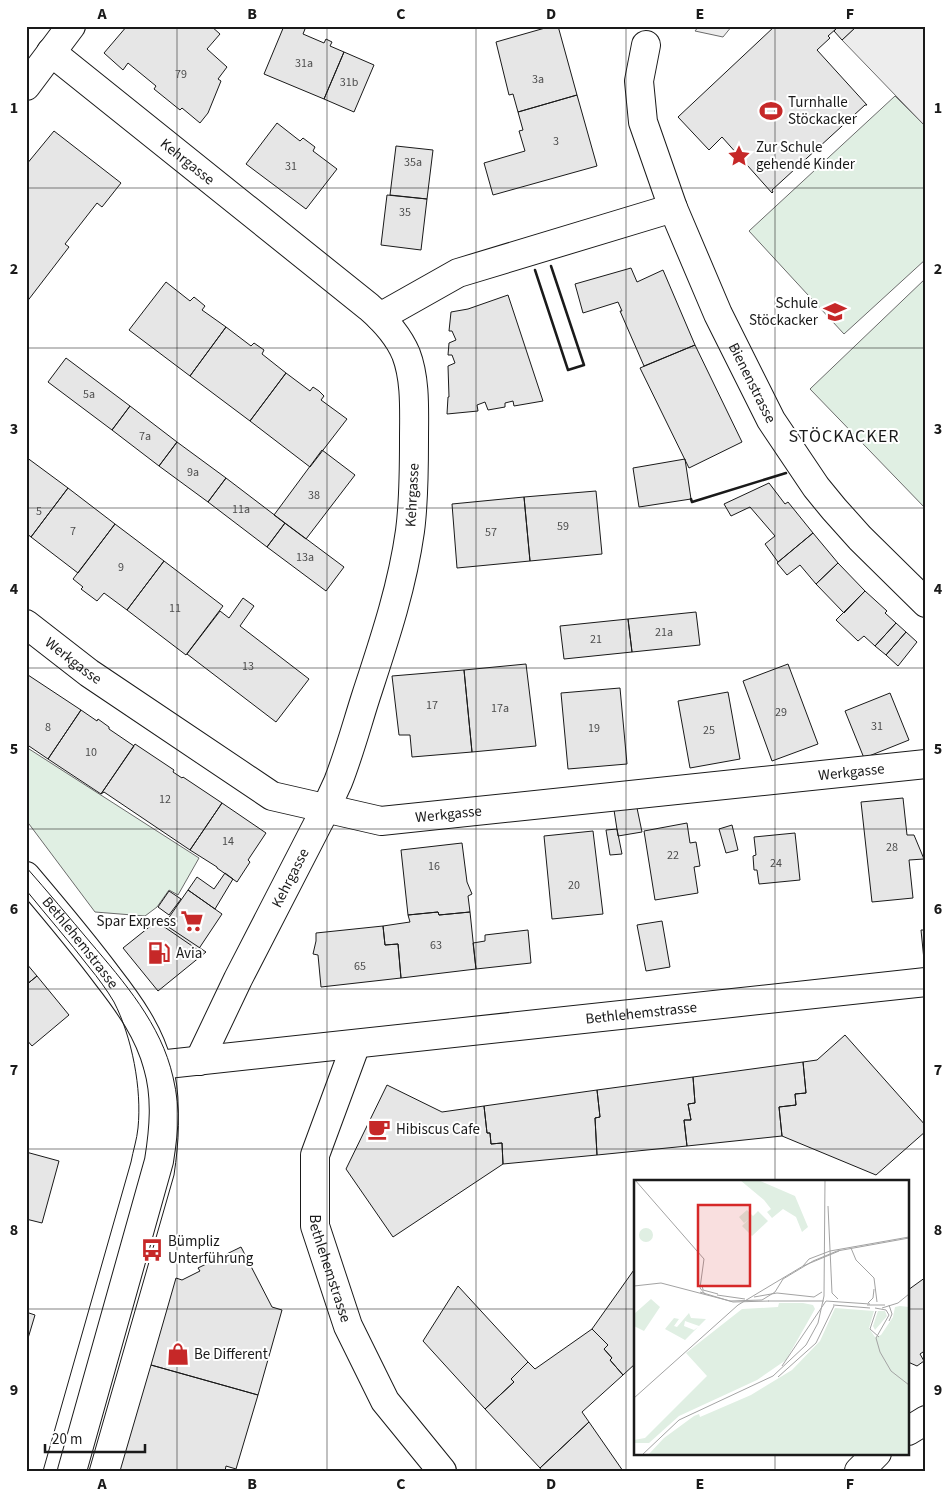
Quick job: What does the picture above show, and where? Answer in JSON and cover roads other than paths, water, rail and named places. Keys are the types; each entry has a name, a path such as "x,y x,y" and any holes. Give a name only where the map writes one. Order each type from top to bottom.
{"street":[{"path":"26,86 71,26"},
{"name":"Bienenstrasse","path":"646,45 639,81 643,122 673,208 718,314 771,420 811,480 834,509 860,538 926,602"},
{"name":"Kehrgasse","path":"51,52 380,317 398,339 406,353 411,370 414,427 410,529 404,568 392,616 341,774 326,808 198,1061"},
{"path":"380,317 458,273 673,208"},
{"name":"Werkgasse","path":"26,624 89,673 272,796 381,821 926,764"},
{"name":"Bethlehemstrasse","path":"26,876 89,950 125,1000 148,1039 158,1065 164,1105 163,1134 159,1161 72,1471"},
{"name":"Bethlehemstrasse","path":"158,1065 926,982"},
{"name":"Bethlehemstrasse","path":"356,1044 315,1155 315,1226 348,1326 385,1401 442,1471"},
{"path":"910,1431 926,1420"},
{"path":"859,1471 876,1454"}],"tram line":[{"path":"26,867 116,973 140,1005 160,1039 176,1089 178,1138 174,1175 89,1471"},
{"path":"26,890 96,975 114,1002 131,1047 137,1080 139,1113 137,1136 131,1162 43,1471"}],"place":[{"name":"Turnhalle Stöckacker","path":"771,111"},
{"name":"Zur Schule gehende Kinder","path":"739,156"},
{"name":"Schule Stöckacker","path":"835,312"},
{"name":"Spar Express","path":"192,921"},
{"name":"Avia","path":"159,953"},
{"name":"Hibiscus Cafe","path":"379,1129"},
{"name":"Bümpliz Unterführung","path":"152,1250"},
{"name":"Be Different","path":"178,1354"}],"district":[{"name":"STÖCKACKER","path":"844,436"}]}
